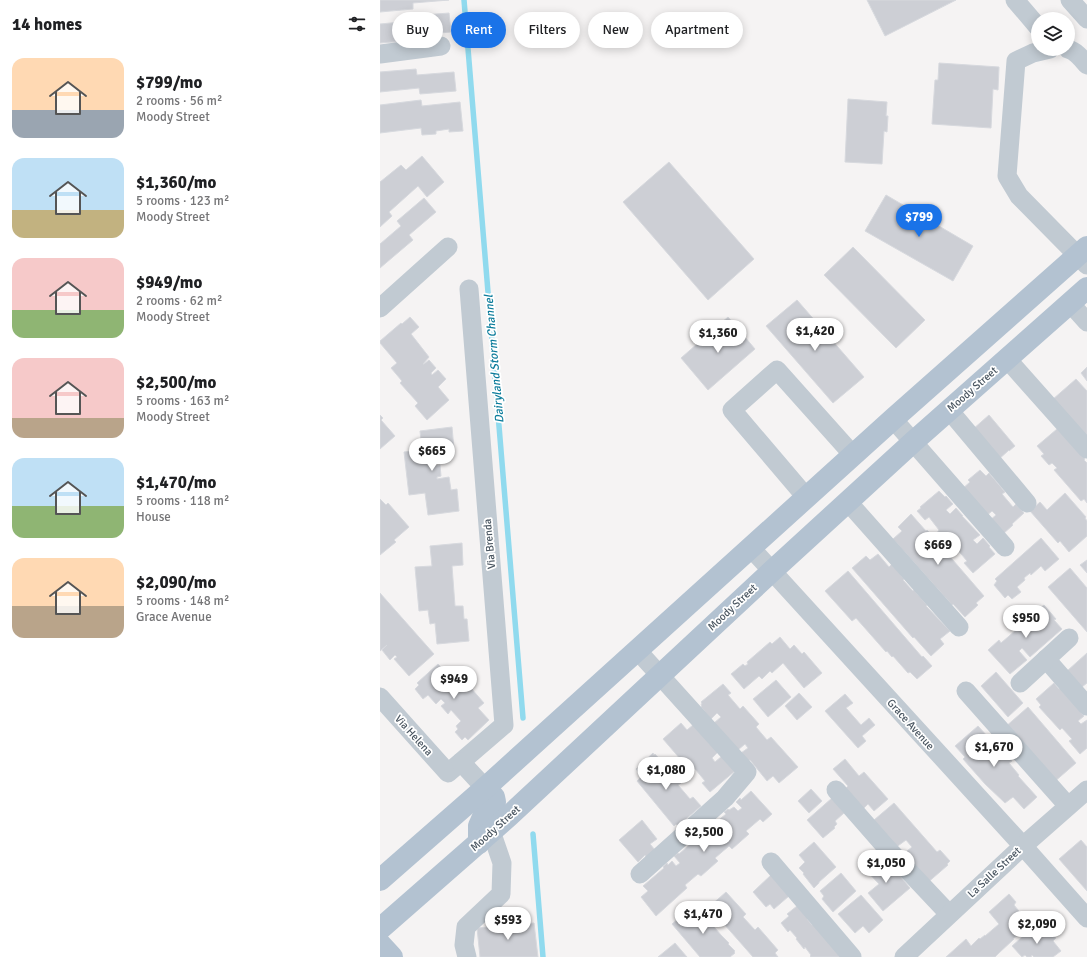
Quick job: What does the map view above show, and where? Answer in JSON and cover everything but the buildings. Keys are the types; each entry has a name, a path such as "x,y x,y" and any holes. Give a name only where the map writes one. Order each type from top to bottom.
{"main road":[{"path":"380,880 485,788 893,419 1084,256"},
{"name":"Moody Street","path":"380,929 485,837 913,442 1087,288"},
{"path":"485,788 494,797 496,802 483,817 479,826 485,837"},
{"path":"380,944 392,957"}],"street":[{"path":"1015,0 1031,19"},
{"path":"1070,0 1087,20"},
{"path":"380,54 426,48"},
{"path":"1031,53 1016,61 1008,176 1019,196 1084,256"},
{"path":"1075,53 1087,65"},
{"path":"380,308 448,247"},
{"name":"Via Brenda","path":"455,767 504,725 469,289"},
{"path":"1070,303 1087,322"},
{"path":"1007,359 1087,449"},
{"path":"806,497 732,410 777,370 853,455"},
{"path":"949,410 1027,503"},
{"path":"893,419 1004,546"},
{"path":"848,502 959,627"},
{"name":"Grace Avenue","path":"751,548 1087,918"},
{"path":"1020,683 1070,638"},
{"path":"637,650 747,772 725,798 640,874"},
{"path":"1046,659 1087,706"},
{"path":"966,691 1068,806"},
{"name":"Via Helena","path":"380,697 455,767 485,788"},
{"path":"836,790 885,846 949,914"},
{"name":"La Salle Street","path":"904,957 1023,846 1087,790"},
{"path":"467,957 464,945 466,927 501,894 502,863 485,837"},
{"path":"771,862 852,957"}],"waterway":[{"name":"Dairyland Storm Channel","path":"464,0 523,718"},
{"name":"Dairyland Storm Channel","path":"533,834 543,957"}]}
